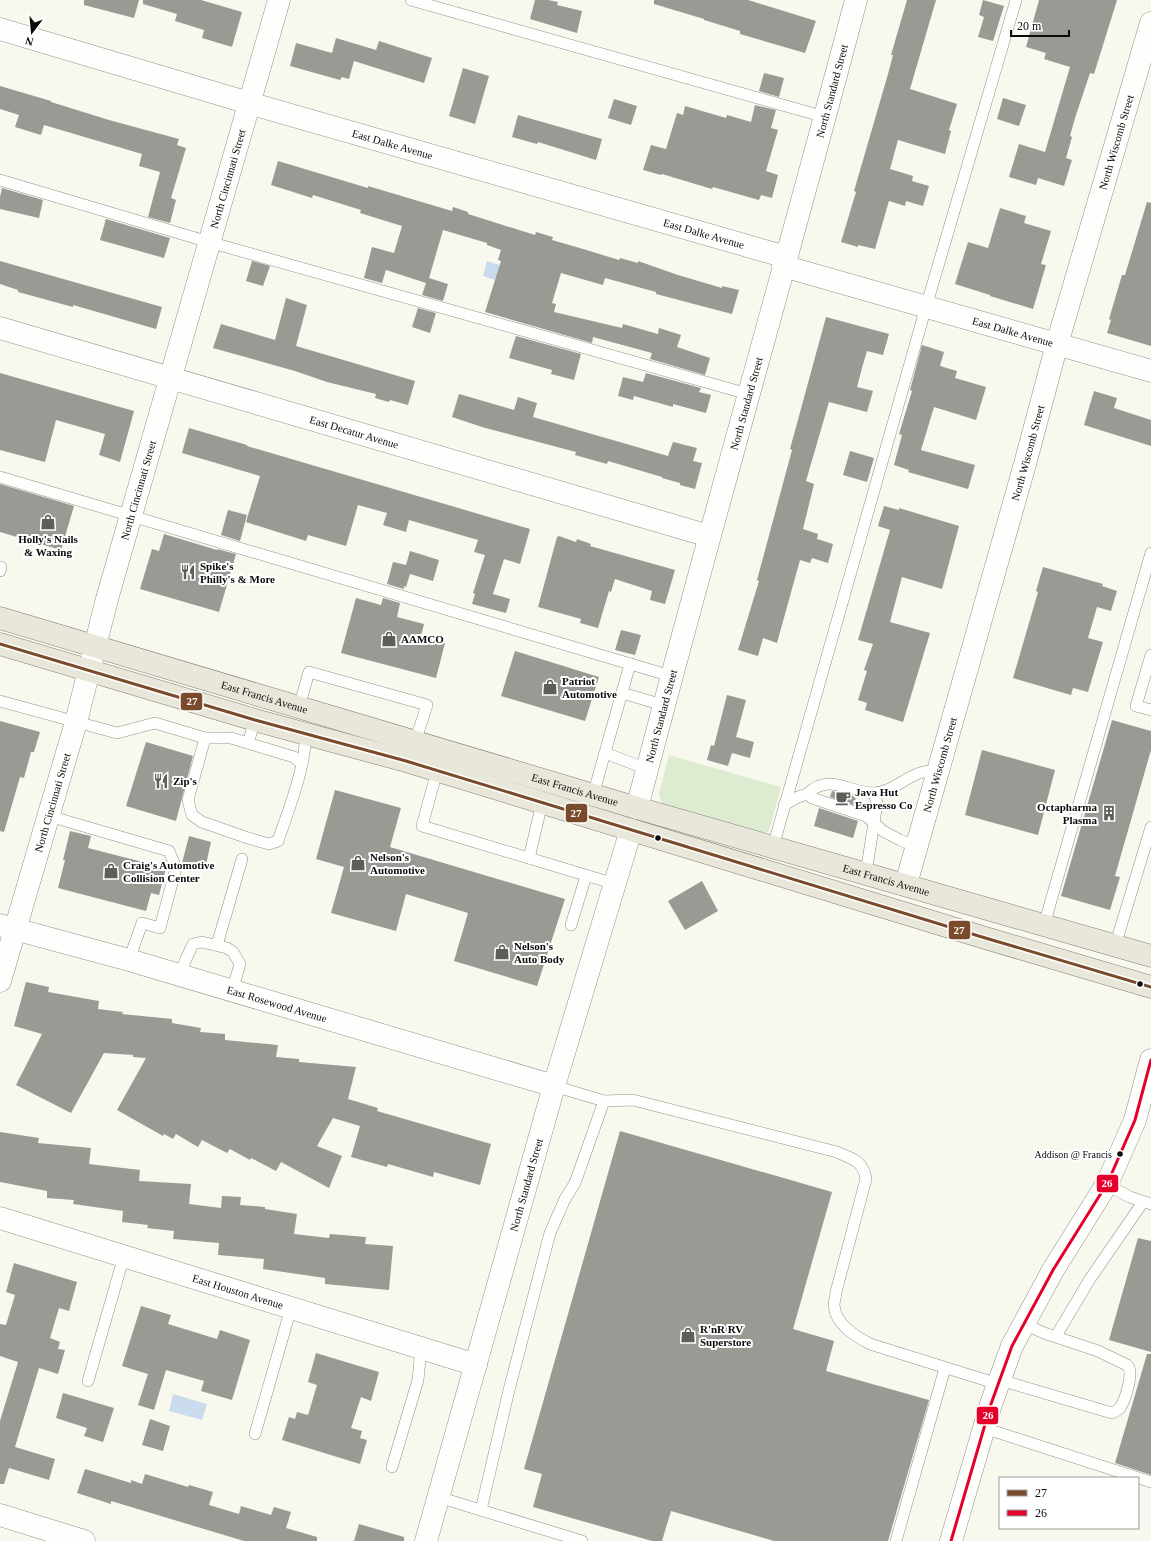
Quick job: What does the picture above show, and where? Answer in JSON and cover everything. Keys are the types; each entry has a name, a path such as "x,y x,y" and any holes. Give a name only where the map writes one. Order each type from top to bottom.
{"main road":[{"name":"East Francis Avenue","path":"0,618 637,808 906,884 1151,956"},
{"name":"East Francis Avenue","path":"1,649 90,670 255,720 438,771 1151,987"}],"street":[{"name":"North Cincinnati Street","path":"0,981 8,927 49,816 90,670 107,600 279,0"},
{"name":"North Standard Street","path":"637,808 708,536 825,118 856,0"},
{"name":"North Wiscomb Street","path":"906,884 1025,464 1057,344 1151,23"},
{"name":"East Dalke Avenue","path":"0,29 785,261 926,307 1151,371"},
{"name":"East Decatur Avenue","path":"0,328 708,536"},
{"name":"North Standard Street","path":"426,1541 554,1086 631,830"},
{"name":"East Rosewood Avenue","path":"8,927 128,960 554,1086"},
{"path":"951,1541 984,1428 1012,1346 1053,1270 1107,1185 1135,1120 1151,1060"},
{"name":"East Houston Avenue","path":"0,1218 476,1365"},
{"path":"0,1515 84,1541"}],"lane":[{"path":"411,0 825,118"},
{"path":"773,847 926,307 1016,0"},
{"path":"0,180 210,242 748,394"},
{"path":"0,477 671,676"},
{"path":"1044,925 1151,553"},
{"path":"1151,655 1136,706 1151,710"},
{"path":"593,795 630,664"},
{"path":"299,707 309,672 427,706 415,742"},
{"path":"622,693 663,705"},
{"path":"0,701 117,732 155,723 205,738 231,738 294,757 302,764"},
{"path":"248,743 255,720"},
{"path":"205,738 188,800 192,815 202,822 269,844 278,841 302,764 306,748 306,734"},
{"path":"605,753 647,769"},
{"path":"784,805 807,794 815,786 826,783 859,791 884,791 917,773 938,770"},
{"path":"438,771 422,826 615,884"},
{"path":"866,873 877,803 874,792"},
{"path":"807,794 812,798 866,816 882,832 916,846"},
{"path":"529,858 542,803"},
{"path":"49,816 169,851 176,868 160,928 142,923 128,960"},
{"path":"1115,946 1151,827"},
{"path":"217,945 242,859"},
{"path":"571,925 586,876"},
{"path":"181,976 185,961 193,944 202,942 217,945 234,952 240,964 232,991"},
{"path":"554,1086 604,1101 633,1100 837,1152 856,1160 864,1170 866,1179 836,1292 834,1305 843,1324 854,1336 870,1344 945,1368 1112,1413 1116,1411 1124,1398 1131,1373 1130,1368 1098,1351 1044,1333 1024,1324"},
{"path":"481,1510 509,1390 550,1233 565,1199 575,1183 604,1101"},
{"path":"1056,1336 1090,1279 1147,1203 1130,1197 1107,1185"},
{"path":"88,1381 124,1256"},
{"path":"255,1434 291,1308"},
{"path":"392,1467 418,1380 421,1349"},
{"path":"896,1541 945,1368"},
{"path":"984,1428 1136,1477"},
{"path":"1139,1478 1151,1482"},
{"path":"438,1498 582,1541"}],"green space":[{"path":"669,755 781,787 768,832 762,833 667,806 661,802 659,794"}],"water":[{"path":"487,261 516,270 511,285 483,276"},
{"path":"173,1394 207,1404 202,1420 169,1411"}],"building":[{"path":"84,0 139,0 134,18 84,5"},
{"path":"143,0 201,0 242,12 232,47 202,38 204,30 175,21 177,14 143,4"},
{"path":"535,0 558,2 557,5 582,11 577,33 530,19"},
{"path":"654,0 748,0 816,21 805,53 740,34 740,31 654,4"},
{"path":"907,0 936,0 910,89 957,104 949,130 951,131 945,154 898,140 890,169 913,176 912,181 929,186 923,206 906,201 905,206 889,201 875,249 858,245 858,247 841,242 856,192 854,191 888,74 893,55 891,55"},
{"path":"983,0 1004,6 993,41 978,37 984,17 979,15"},
{"path":"1039,0 1117,0 1094,74 1090,73 1075,118 1070,136 1072,137 1066,158 1072,160 1064,186 1038,178 1036,185 1009,177 1019,144 1045,152 1070,67 1044,59 1046,53 1026,47"},
{"path":"336,38 376,50 379,41 432,58 424,83 354,61 349,79 342,77 340,80 290,66 296,43 332,53"},
{"path":"463,68 489,76 475,124 449,116"},
{"path":"764,73 784,78 779,97 759,91"},
{"path":"0,86 109,120 179,139 177,145 186,148 171,198 176,200 170,223 148,217 160,172 139,166 142,154 44,125 41,135 15,127 19,115 0,109"},
{"path":"1003,98 1026,105 1019,126 997,119"},
{"path":"614,99 637,106 631,125 608,118"},
{"path":"755,105 776,110 771,128 778,130 766,171 778,175 772,198 761,195 759,200 643,170 651,145 666,149 677,113 683,115 685,106 726,118 727,115 751,122"},
{"path":"518,115 602,139 596,160 538,142 537,144 512,137"},
{"path":"278,161 452,211 453,207 468,212 468,214 535,235 536,232 553,237 552,240 619,260 620,258 638,263 638,261 722,288 722,286 739,290 732,314 656,294 656,292 605,278 603,285 561,273 552,303 556,304 554,312 622,328 623,324 658,334 659,328 681,335 677,347 710,358 705,375 650,359 652,353 593,337 592,343 485,312 501,261 498,260 501,250 487,245 487,243 443,230 429,278 448,284 443,301 422,295 426,283 386,270 382,283 364,278 372,247 394,253 402,226 360,213 361,210 313,195 312,198 271,185"},
{"path":"2,188 43,200 39,218 0,209"},
{"path":"1147,202 1151,203 1151,346 1107,333 1111,320 1109,319 1122,275 1125,275"},
{"path":"1000,208 1026,216 1024,223 1051,231 1041,264 1046,265 1033,309 955,284 968,242 988,248"},
{"path":"106,219 170,238 164,258 100,240"},
{"path":"0,261 162,307 156,329 73,305 73,307 18,292 18,290 0,284"},
{"path":"252,261 270,266 263,286 246,281"},
{"path":"286,298 307,305 296,346 415,381 408,405 375,398 376,394 327,382 295,371 213,348 221,324 275,340"},
{"path":"418,308 436,313 430,333 412,327"},
{"path":"826,317 889,334 883,355 867,351 862,368 857,387 873,391 867,412 829,402 806,481 814,484 803,529 818,534 817,539 833,544 828,563 812,558 810,563 800,560 777,643 763,638 758,656 738,650 759,581 757,580 792,450 790,449"},
{"path":"516,336 581,354 574,380 551,374 552,370 509,358"},
{"path":"922,345 944,352 940,366 957,371 955,378 986,387 976,420 934,407 921,450 975,465 968,489 908,472 909,470 894,465 902,435 899,434 912,391 910,390"},
{"path":"0,373 134,411 120,462 99,455 105,434 56,420 45,462 0,450"},
{"path":"646,373 701,388 699,392 711,395 706,413 673,404 673,407 634,396 633,400 618,396 623,377 643,382"},
{"path":"1094,391 1117,398 1114,408 1151,420 1151,446 1084,425"},
{"path":"459,394 514,410 518,397 537,403 533,417 668,456 673,442 697,448 693,461 702,463 695,489 680,485 680,483 662,477 608,461 607,464 575,455 576,452 482,427 452,417"},
{"path":"189,428 530,529 520,564 504,559 493,594 510,599 506,613 472,604 475,594 473,593 485,555 474,552 478,540 409,520 406,532 383,525 387,513 358,505 346,546 308,535 306,541 246,522 260,476 182,453"},
{"path":"850,451 874,458 867,482 843,475"},
{"path":"0,484 74,506 61,550 0,532"},
{"path":"884,506 899,510 899,508 959,526 942,589 902,577 890,622 930,633 903,722 865,710 867,703 858,700 867,671 864,670 873,644 858,640 890,530 878,526"},
{"path":"228,510 247,515 240,541 221,535"},
{"name":"Spike's Philly's & More","path":"164,534 217,550 236,554 219,612 140,589 152,549 159,551"},
{"path":"559,536 576,542 577,539 591,544 590,546 675,570 665,604 650,600 652,591 615,579 611,592 609,591 598,628 580,623 581,619 538,607 557,537"},
{"path":"410,551 439,560 433,581 410,574 404,589 387,584 393,562 406,565"},
{"path":"1043,567 1103,584 1102,586 1117,591 1111,611 1097,607 1088,638 1103,642 1088,692 1073,688 1071,695 1013,678 1038,592 1036,591"},
{"name":"AAMCO","path":"356,598 381,605 383,598 400,603 397,617 424,624 421,636 445,643 436,678 341,653"},
{"path":"621,630 641,635 635,655 615,650"},
{"name":"Patriot Automotive","path":"515,651 599,677 585,721 501,696"},
{"path":"727,695 746,700 736,737 754,742 750,758 732,753 728,766 707,760 711,745 714,746"},
{"name":"Octapharma Plasma","path":"1112,720 1151,731 1151,750 1115,876 1120,877 1110,910 1061,896"},
{"path":"0,721 40,732 34,752 31,752 24,778 20,777 4,832 0,831"},
{"name":"Zip's","path":"146,742 193,756 176,821 126,806"},
{"path":"982,750 1055,770 1038,835 965,815"},
{"path":"335,790 401,808 390,847 565,899 537,986 454,961 468,913 406,894 396,931 331,913 344,867 316,859"},
{"path":"832,791 856,797 854,805 830,797"},
{"path":"819,808 858,821 853,838 814,826"},
{"name":"Craig's Automotive Collision Center","path":"70,831 91,836 88,848 166,868 159,895 151,893 146,911 58,888"},
{"path":"189,836 211,842 205,869 182,863"},
{"path":"702,881 718,911 685,930 668,901"},
{"path":"26,982 49,987 48,992 99,1001 98,1009 123,1012 122,1014 172,1019 172,1023 201,1028 200,1032 225,1034 225,1040 278,1045 276,1057 299,1059 299,1062 356,1067 348,1099 378,1108 377,1111 491,1144 480,1185 434,1172 433,1177 388,1164 387,1167 351,1157 360,1126 333,1118 317,1146 342,1156 329,1188 281,1162 276,1171 251,1158 250,1160 230,1149 227,1153 202,1140 198,1147 176,1134 173,1139 164,1134 163,1136 117,1110 146,1058 133,1057 133,1055 104,1053 71,1113 16,1085 42,1034 14,1026"},
{"name":"R'nR RV Superstore","path":"620,1131 832,1192 793,1329 834,1341 826,1371 929,1400 888,1541 774,1541 671,1511 662,1541 652,1541 533,1507 542,1474 524,1469"},
{"path":"0,1132 39,1138 38,1143 91,1148 89,1164 140,1170 139,1181 191,1184 189,1204 221,1208 222,1196 241,1197 240,1205 265,1207 265,1209 297,1214 294,1234 329,1238 330,1234 366,1237 365,1244 393,1246 389,1290 325,1284 325,1278 263,1269 264,1259 218,1255 219,1243 173,1239 174,1231 147,1228 148,1225 122,1222 123,1211 73,1204 74,1200 47,1198 47,1191 0,1182"},
{"path":"1138,1238 1151,1241 1151,1352 1109,1340"},
{"path":"14,1263 77,1282 69,1311 59,1308 50,1338 60,1342 58,1349 65,1350 58,1374 39,1368 15,1447 55,1459 49,1480 9,1468 4,1484 0,1484 0,1421 18,1362 0,1356 0,1324 6,1325 15,1295 6,1292"},
{"path":"141,1306 171,1315 168,1324 217,1339 220,1330 250,1340 232,1400 201,1391 204,1381 166,1370 154,1410 138,1405 148,1374 122,1366"},
{"path":"316,1353 379,1372 371,1401 361,1397 351,1428 362,1431 360,1438 367,1440 360,1464 282,1440 289,1417 295,1419 297,1412 308,1415 317,1385 308,1382"},
{"path":"1147,1354 1151,1354 1151,1475 1115,1463"},
{"path":"63,1393 114,1408 103,1442 84,1436 87,1428 56,1418"},
{"path":"150,1419 170,1426 163,1451 142,1445"},
{"path":"85,1469 131,1483 131,1480 142,1484 145,1474 188,1487 189,1485 213,1492 209,1505 239,1514 241,1506 271,1515 274,1507 291,1512 286,1528 317,1537 317,1541 244,1541 111,1501 111,1504 77,1493"},
{"path":"359,1524 404,1537 404,1541 354,1541"}],"transit line":[{"name":"27","path":"0,644 255,720 406,761 982,937 1151,987"},
{"name":"26","path":"951,1541 991,1404 1012,1346 1053,1270 1108,1182 1135,1120 1151,1060"}],"place":[{"name":"Holly's Nails & Waxing","path":"48,522"},
{"name":"Spike's Philly's & More","path":"188,572"},
{"name":"AAMCO","path":"389,639"},
{"name":"Patriot Automotive","path":"550,687"},
{"name":"Zip's","path":"161,781"},
{"name":"Java Hut Espresso Co","path":"843,798"},
{"name":"Octapharma Plasma","path":"1109,813"},
{"name":"Nelson's Automotive","path":"358,863"},
{"name":"Craig's Automotive Collision Center","path":"111,871"},
{"name":"Nelson's Auto Body","path":"502,952"},
{"name":"Addison @ Francis","path":"1120,1154"},
{"name":"R'nR RV Superstore","path":"688,1335"}]}
